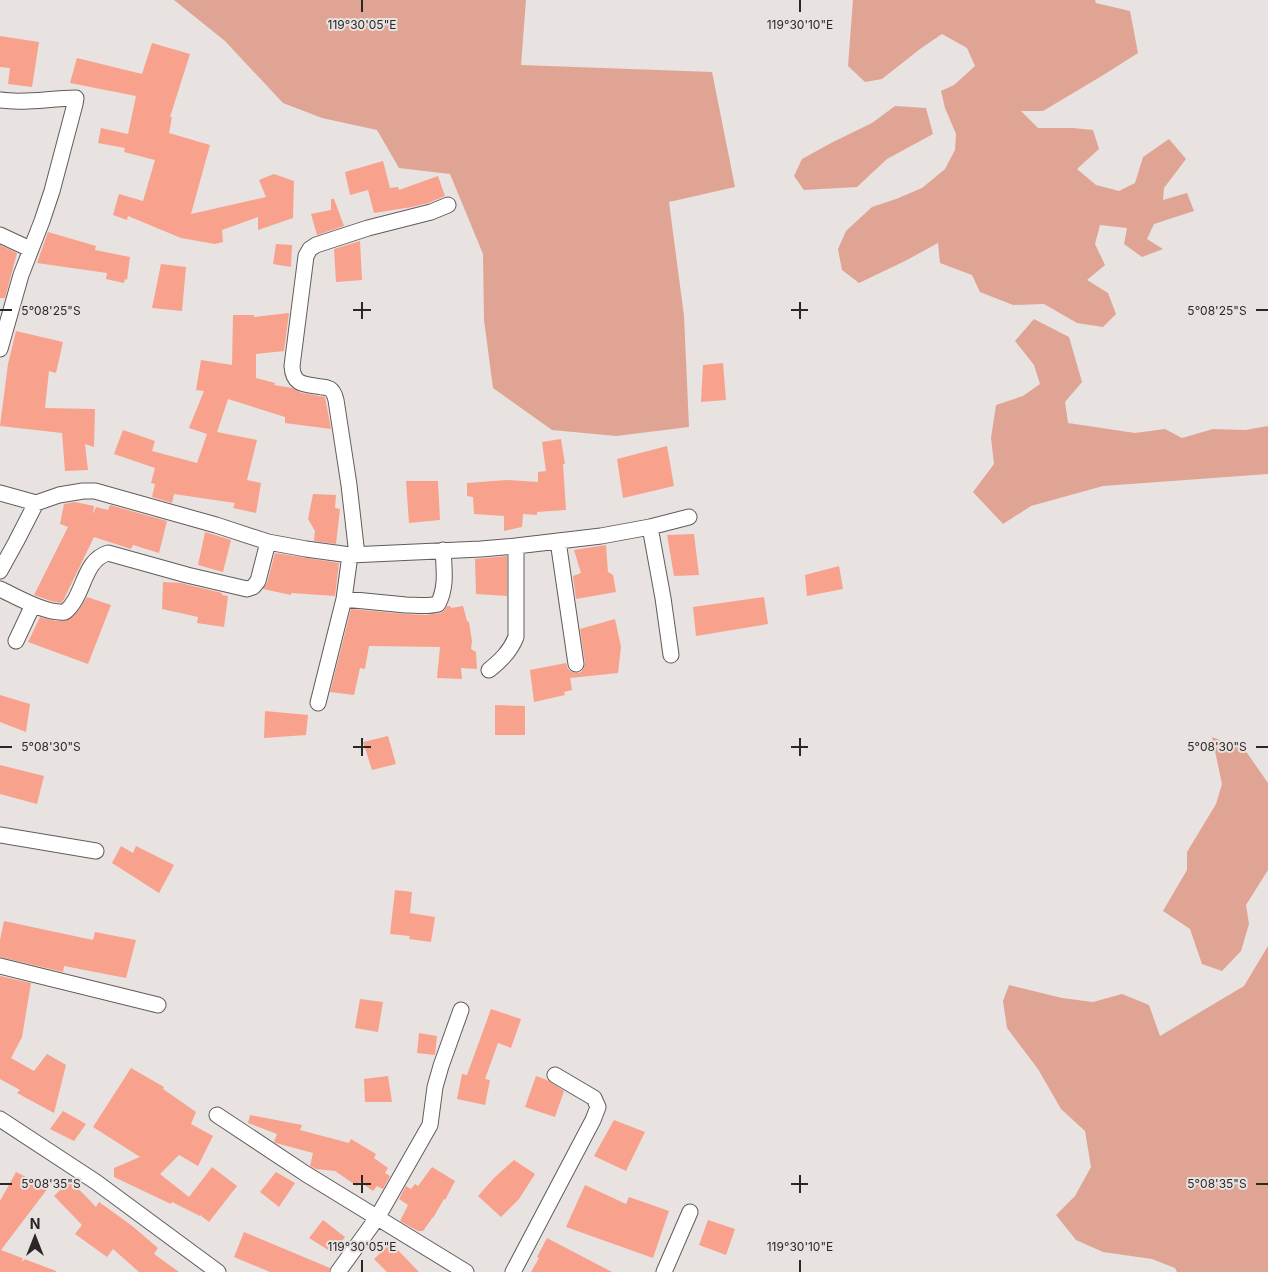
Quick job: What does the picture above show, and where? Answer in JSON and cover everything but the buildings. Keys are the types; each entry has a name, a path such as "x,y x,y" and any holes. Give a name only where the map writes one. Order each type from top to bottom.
{"street":[{"path":"0,100 23,102 76,98 42,222 3,323 0,349"},
{"path":"318,703 354,555 349,485 336,400 329,388 300,383 295,380 292,374 306,256 310,249 316,245 368,228 431,212 448,205"},
{"path":"0,235 30,249"},
{"path":"0,493 36,503 59,495 94,491 216,525 268,542 354,555 516,546 601,536 690,517"},
{"path":"0,571 36,503"},
{"path":"650,527 672,655"},
{"path":"558,541 576,664"},
{"path":"0,589 33,605 65,612 72,604 93,561 108,552 221,583 247,589 253,588 258,582 268,542"},
{"path":"489,670 512,647 516,637 516,546"},
{"path":"344,599 406,605 431,606 438,604 443,592 445,579 443,550"},
{"path":"16,641 33,605"},
{"path":"0,835 96,851"},
{"path":"0,966 158,1005"},
{"path":"338,1272 377,1218 430,1125 435,1087 461,1010"},
{"path":"513,1272 593,1120 598,1107 594,1098 555,1075"},
{"path":"217,1115 306,1174 466,1272"},
{"path":"0,1119 96,1182 218,1272"},
{"path":"664,1272 690,1212"}],"shaded area":[{"path":"174,0 526,0 521,65 712,72 735,187 669,202 684,316 689,427 616,436 552,430 493,388 484,320 483,254 450,174 399,168 377,130 322,118 283,103 225,41"},
{"path":"853,0 1095,0 1096,3 1130,11 1138,53 1043,111 1021,111 1038,128 1093,130 1099,149 1077,169 1096,185 1119,191 1135,183 1143,157 1169,139 1186,159 1164,188 1163,200 1187,193 1194,211 1154,224 1147,239 1163,249 1142,257 1124,244 1127,228 1100,225 1095,244 1105,265 1087,280 1108,293 1116,314 1103,327 1077,323 1044,304 1013,305 980,292 972,275 940,263 938,243 859,283 842,270 838,249 846,231 872,207 922,188 945,169 955,150 956,134 945,108 941,91 954,85 975,66 967,48 942,34 882,79 865,82 848,66"},
{"path":"895,106 926,108 933,134 887,159 857,187 804,190 794,176 802,159 872,123"},
{"path":"1034,319 1069,337 1082,382 1065,402 1068,423 1135,433 1165,429 1182,438 1213,429 1245,430 1268,426 1268,474 1103,486 1031,506 1003,524 973,492 994,464 991,438 996,405 1023,396 1040,384 1034,365 1015,341"},
{"path":"1212,737 1245,750 1268,783 1268,870 1246,905 1249,924 1241,951 1222,971 1202,964 1190,929 1163,911 1187,870 1187,852 1216,804 1222,784"},
{"path":"1268,946 1268,1272 1177,1272 1175,1268 1152,1259 1103,1252 1076,1240 1056,1215 1075,1196 1091,1167 1085,1131 1061,1109 1038,1069 1007,1028 1003,1001 1009,985 1062,998 1093,1002 1122,994 1149,1005 1160,1036 1244,986"}]}
